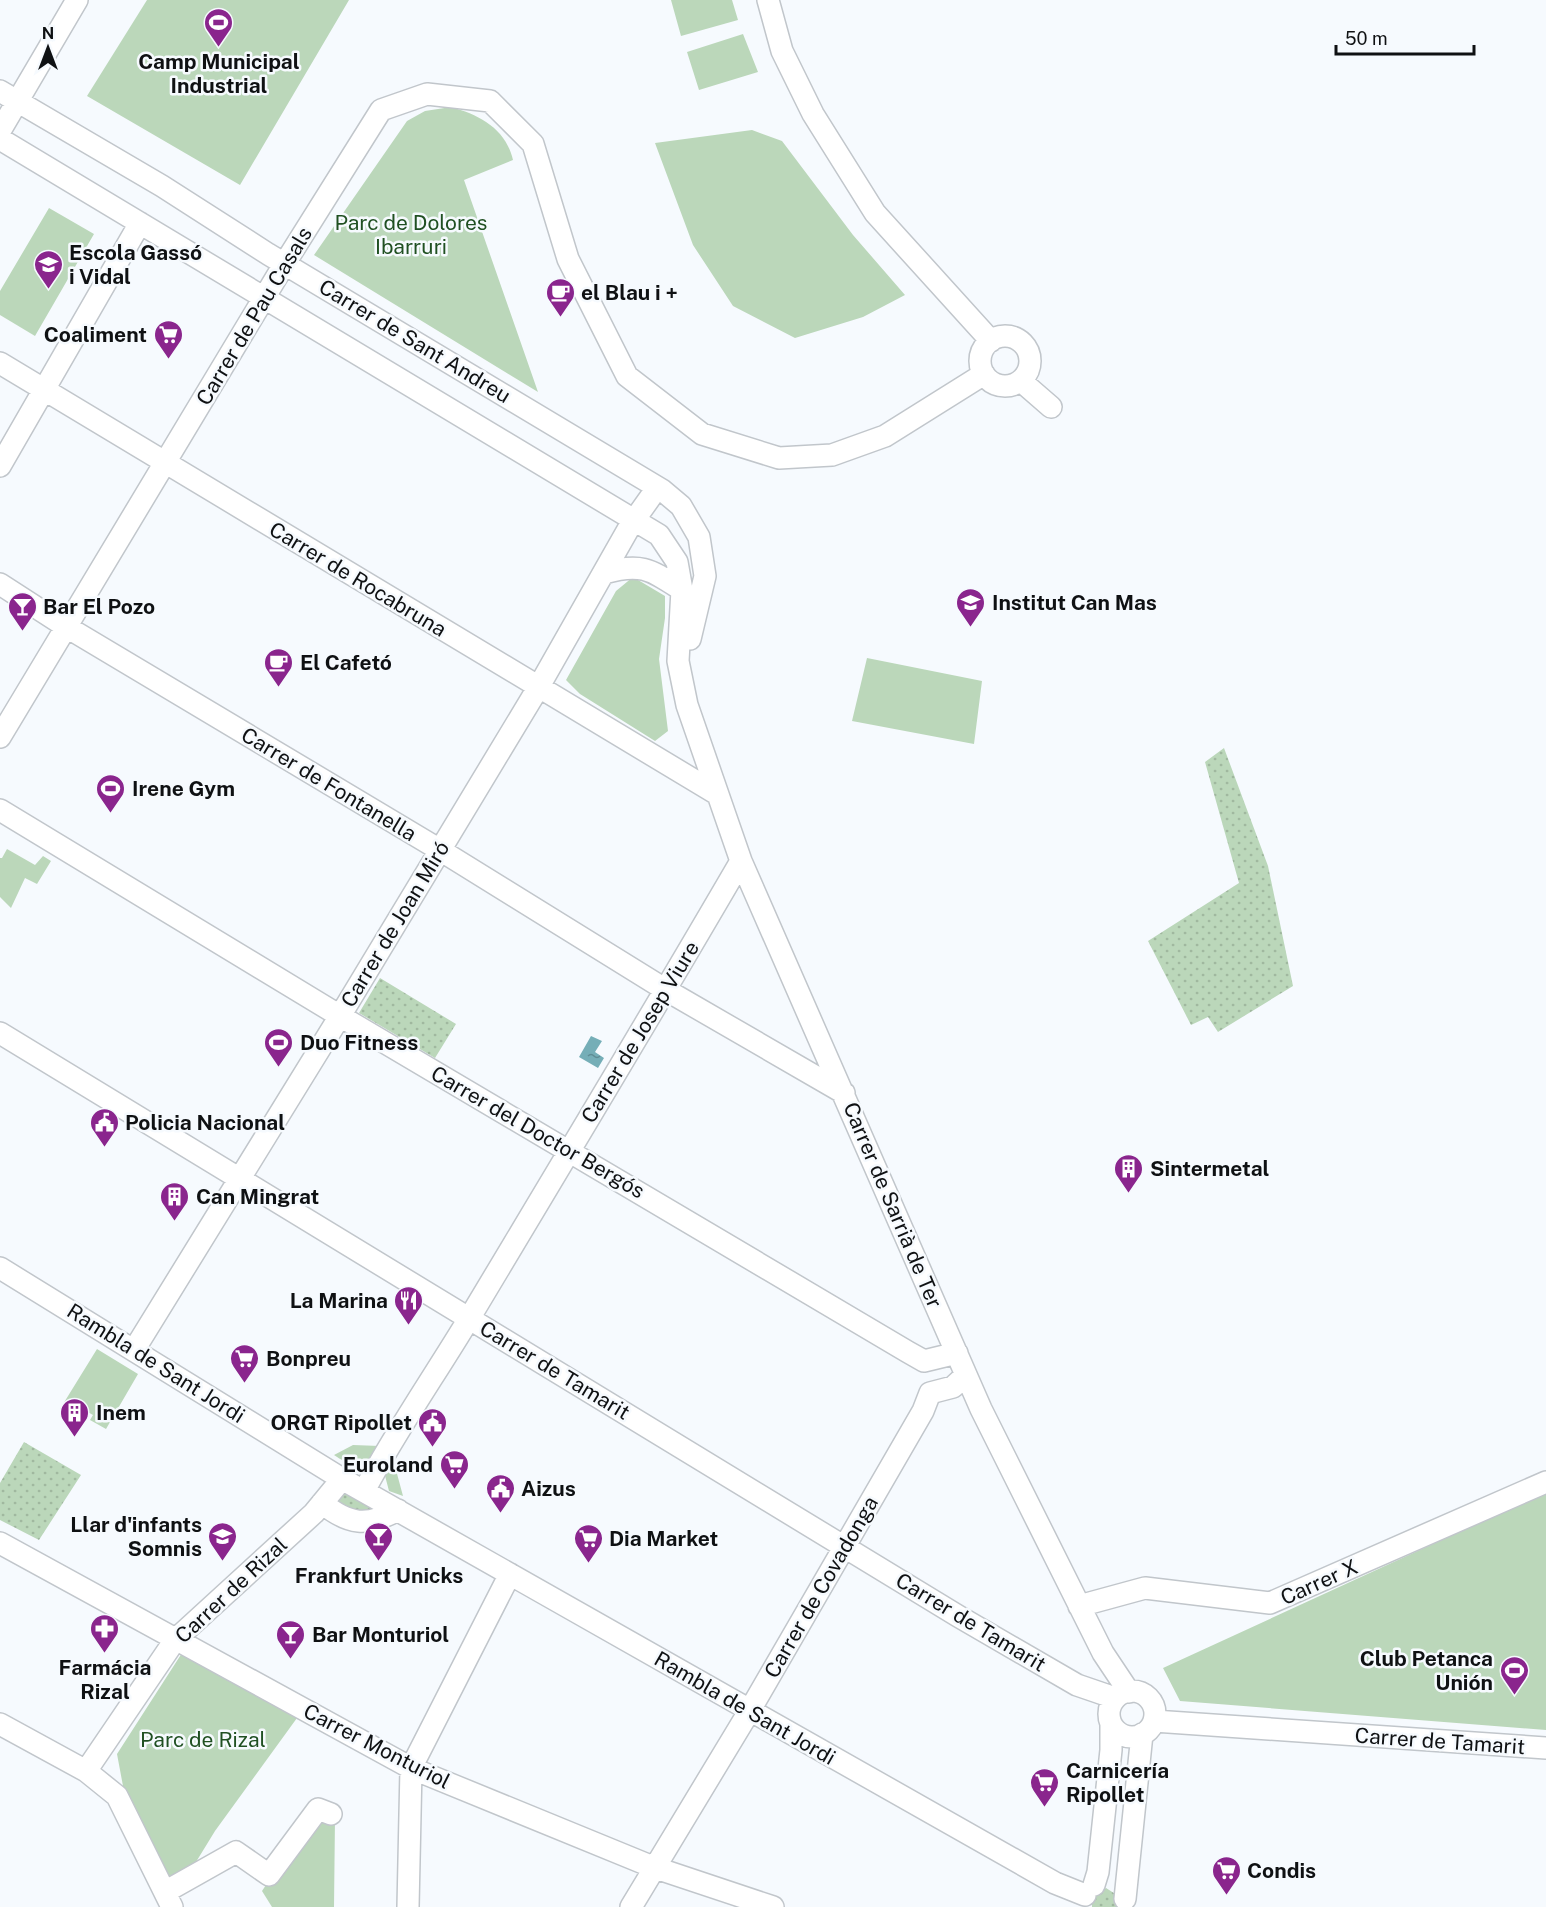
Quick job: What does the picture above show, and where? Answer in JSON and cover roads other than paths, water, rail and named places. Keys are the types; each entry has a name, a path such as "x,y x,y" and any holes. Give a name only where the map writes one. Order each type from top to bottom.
{"street":[{"path":"0,131 77,0"},
{"path":"768,0 782,51 813,114 875,213 991,341"},
{"name":"Carrer de Sant Andreu","path":"0,91 162,186 654,492"},
{"name":"Carrer de Pau Casals","path":"0,737 285,263 381,110 427,94 490,101 533,144 568,259 627,376 702,434 779,458 832,455 885,436 984,374"},
{"name":"Carrer de Sant Andreu","path":"0,139 634,519"},
{"path":"0,466 140,223"},
{"path":"998,337 1014,338 1027,348 1030,355 1029,369 1021,381 1005,386 989,380 984,374 981,366 982,352 991,341 998,337"},
{"name":"Carrer de Rocabruna","path":"0,363 717,794"},
{"path":"1021,381 1051,407"},
{"name":"Carrer de Joan Miró","path":"134,1350 340,1016 538,688 634,519 654,492"},
{"name":"Carrer de Sarrià de Ter","path":"654,492 681,506 699,537 705,576 690,633 687,705"},
{"name":"Carrer de Sarrià de Ter","path":"634,519 660,535 677,562 682,590 678,662 687,705 741,861 966,1375 1122,1695"},
{"path":"604,573 622,567 648,569 682,590"},
{"name":"Carrer de Fontanella","path":"0,584 65,626 440,850 666,990 844,1093"},
{"name":"Carrer del Doctor Bergós","path":"0,810 340,1016 924,1361 957,1353"},
{"name":"Carrer de Josep Viure","path":"364,1491 387,1448 469,1318 741,861"},
{"name":"Carrer de Tamarit","path":"0,1034 958,1616 1077,1685 1122,1695"},
{"name":"Rambla de Sant Jordi","path":"0,1268 342,1479 1055,1883 1088,1896 1106,1882 1113,1883 1123,1892 1125,1903"},
{"name":"Carrer de Covadonga","path":"631,1907 653,1867 750,1710 923,1411 930,1393 953,1387 966,1375"},
{"name":"Carrer de Rizal","path":"86,1771 175,1640 322,1503 342,1479"},
{"name":"Carrer X","path":"1079,1606 1145,1588 1270,1603 1546,1482"},
{"path":"322,1503 336,1514 352,1522 375,1520 403,1513"},
{"name":"Carrer Monturiol","path":"0,1543 411,1768 653,1867 773,1907"},
{"path":"408,1907 411,1768 510,1574"},
{"path":"1088,1896 1098,1872 1111,1750 1109,1713 1122,1695 1144,1695 1149,1700 1155,1714 1148,1728 1125,1903"},
{"path":"0,1724 38,1748 86,1771 117,1796 169,1899 236,1852 269,1875 318,1809 331,1814"},
{"path":"1111,1724 1124,1736 1148,1728"},
{"name":"Carrer de Tamarit","path":"1148,1728 1546,1748"}],"water":[{"path":"591,1036 602,1041 595,1052 604,1058 598,1068 579,1057"}],"place":[{"name":"Camp Municipal Industrial","path":"219,48"},
{"name":"Escola Gassó i Vidal","path":"48,290"},
{"name":"el Blau i +","path":"560,318"},
{"name":"Coaliment","path":"168,360"},
{"name":"Institut Can Mas","path":"971,628"},
{"name":"Bar El Pozo","path":"22,632"},
{"name":"El Cafetó","path":"279,688"},
{"name":"Irene Gym","path":"111,814"},
{"name":"Duo Fitness","path":"279,1068"},
{"name":"Policia Nacional","path":"104,1148"},
{"name":"Sintermetal","path":"1129,1194"},
{"name":"Can Mingrat","path":"175,1222"},
{"name":"La Marina","path":"409,1326"},
{"name":"Bonpreu","path":"245,1384"},
{"name":"Inem","path":"75,1438"},
{"name":"ORGT Ripollet","path":"433,1448"},
{"name":"Euroland","path":"454,1490"},
{"name":"Aizus","path":"500,1514"},
{"name":"Llar d'infants Somnis","path":"223,1562"},
{"name":"Frankfurt Unicks","path":"379,1562"},
{"name":"Dia Market","path":"588,1564"},
{"name":"Farmácia Rizal","path":"105,1654"},
{"name":"Bar Monturiol","path":"291,1660"},
{"name":"Club Petanca Unión","path":"1514,1696"},
{"name":"Carnicería Ripollet","path":"1045,1808"},
{"name":"Condis","path":"1226,1896"}],"park label":[{"name":"Parc de Dolores Ibarruri","path":"411,234"},
{"name":"Parc de Rizal","path":"203,1739"}]}
